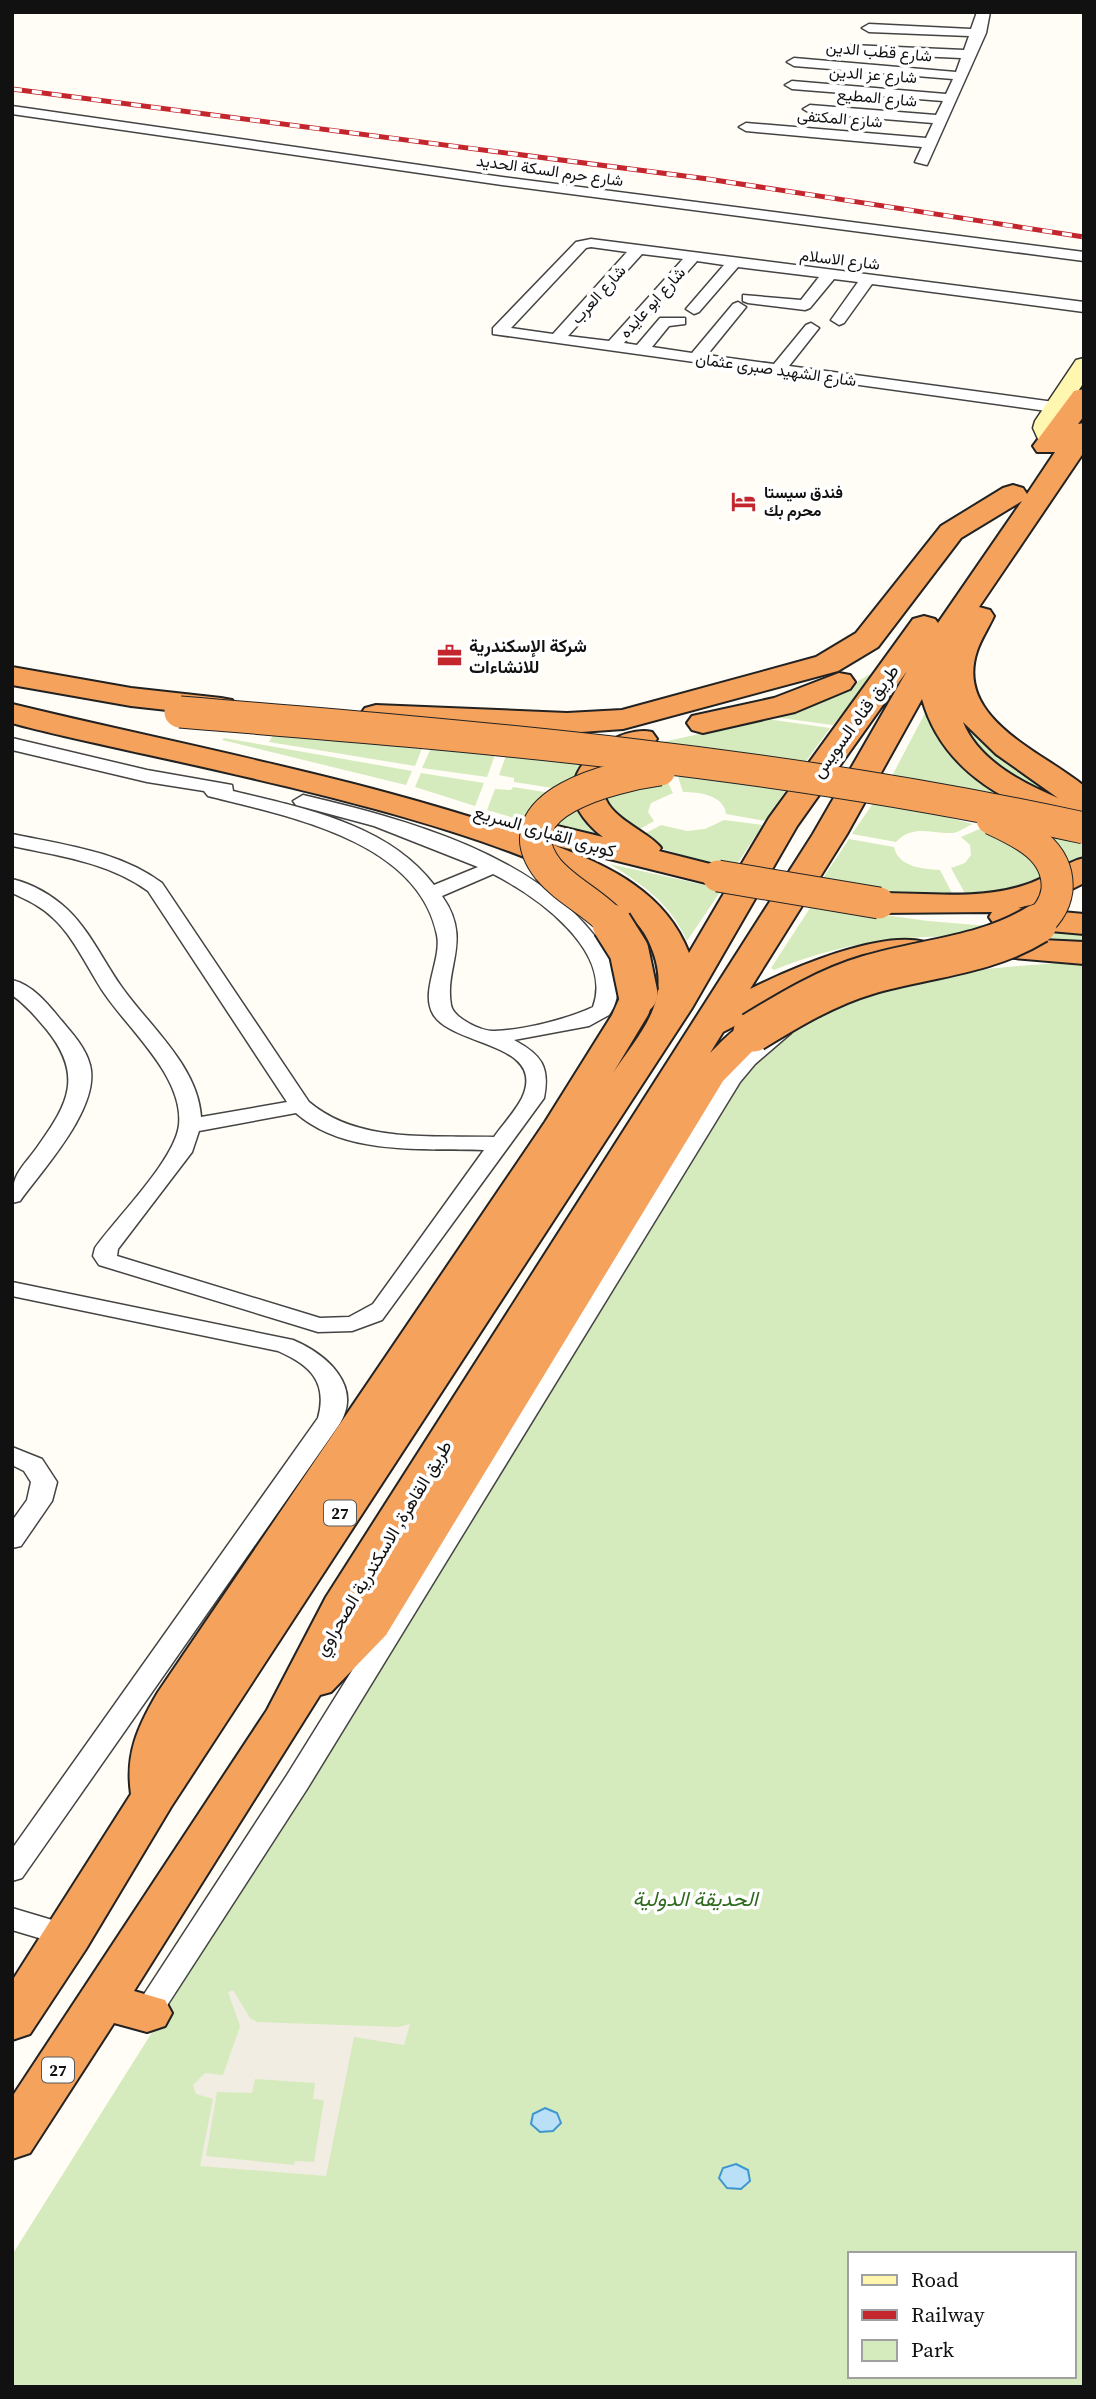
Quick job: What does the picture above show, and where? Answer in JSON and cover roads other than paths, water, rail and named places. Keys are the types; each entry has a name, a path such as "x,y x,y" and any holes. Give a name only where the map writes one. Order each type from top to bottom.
{"highway":[{"name":"طريق قناه السويس","path":"690,1017 830,834 1018,507 1050,443 1074,412"},
{"name":"طريق قناه السويس","path":"690,1017 781,825 1018,507 1059,471 1074,412"},
{"path":"12,676 131,697 233,708 567,723 622,719 809,670 843,657 867,640 939,543 979,512 1018,507 1023,545 968,634 958,662 961,691 978,721 1008,750 1084,803"},
{"path":"718,876 642,847 609,829 591,806 588,794 589,782 595,770 606,759 637,740 784,705 827,689 874,658 979,512"},
{"path":"932,654 938,706 948,729 964,751 1003,785 1031,799 1084,817"},
{"path":"12,686 180,712 427,732 767,769 937,796 1084,828"},
{"path":"12,712 399,807 472,827 575,865 627,895 657,924 667,940 690,1017 810,972 883,952 929,947 1078,943"},
{"name":"كوبرى القبارى السريع","path":"12,712 200,739 325,766 566,839 718,876 879,903 1078,943"},
{"path":"154,1794 149,1766 159,1734 174,1703 565,1122 630,1015 638,994 635,964 622,936 599,909 555,876 540,856 537,836 544,817 575,792 628,774 670,769 767,769"},
{"path":"299,1693 338,1660 370,1624 708,1075 753,1032 868,975 980,950 1018,936 1049,914 1060,886 1057,869 1048,856 1007,825 937,796"},
{"path":"879,903 972,902 1016,897 1056,886 1084,868"},
{"name":"طريق القاهرة, الاسكندرية الصحراوي","path":"12,2139 125,2007 299,1693 342,1608 690,1017"},
{"name":"27","path":"12,2021 69,1936 154,1794 690,1017"}],"street":[{"path":"922,162 979,33 984,12"},
{"path":"869,28 979,33"},
{"path":"851,49 969,54"},
{"name":"شارع قطب الدين","path":"794,62 915,67 961,76"},
{"name":"شارع عز الدين","path":"792,85 951,97"},
{"name":"شارع المطيع","path":"810,109 941,120"},
{"name":"شارع حرم السكة الحديد","path":"12,110 488,179 1084,257"},
{"name":"شارع المكتفى","path":"746,127 930,144"},
{"name":"شارع الاسلام","path":"499,331 581,245 591,243 1084,307"},
{"name":"شارع العرب","path":"557,340 638,249"},
{"name":"شارع ابو عايده","path":"612,347 693,257"},
{"path":"694,309 734,262"},
{"path":"695,359 743,303 804,305 828,275"},
{"path":"839,320 867,280"},
{"path":"640,351 666,321 680,321"},
{"path":"778,370 811,328"},
{"name":"شارع الشهيد صبرى عثمان","path":"499,331 1074,412"},
{"name":"طريق قناه السويس","path":"1074,412 1084,365"},
{"name":"طريق قناه السويس","path":"1059,471 1084,453"},
{"path":"12,744 147,776 294,799 359,815 439,842 494,867 550,902 590,942 604,966 608,993 602,1011 590,1019 494,1038"},
{"path":"12,885 44,900 63,916 90,958 153,1038 178,1077 189,1101 190,1126 181,1152 107,1248 107,1260 307,1322 330,1326 354,1324 381,1309 533,1098 537,1082 528,1059 513,1047 459,1026 450,1020 439,1005 448,940 432,893 408,867 355,835 312,818 214,791 213,787"},
{"path":"12,839 116,865 148,880 161,894 301,1106 315,1121 349,1135 499,1144"},
{"path":"432,893 494,867"},
{"path":"125,2007 319,1747 717,1100 747,1059 770,1040 814,1012 883,983 1078,943"},
{"path":"12,986 41,1009 69,1044 79,1063 81,1083 70,1114 12,1196"},
{"path":"190,1126 301,1106"},
{"path":"12,1289 285,1345 302,1352 321,1365 333,1381 336,1394 330,1419 12,1871"},
{"path":"12,1455 33,1465 44,1482 39,1502 12,1540"},
{"path":"12,1919 69,1936"}],"water":[{"path":"545,2108 557,2113 561,2123 553,2131 540,2132 531,2124 533,2114"},
{"path":"736,2164 748,2170 750,2181 741,2189 727,2188 719,2178 723,2168"}],"railway":[{"path":"12,89 708,179 1084,237"}],"place":[{"name":"فندق سيستا محرم بك","path":"744,501"},
{"name":"شركة الإسكندرية للانشاءات","path":"449,655"}],"park label":[{"name":"الحديقة الدولية","path":"695,1898"}]}
